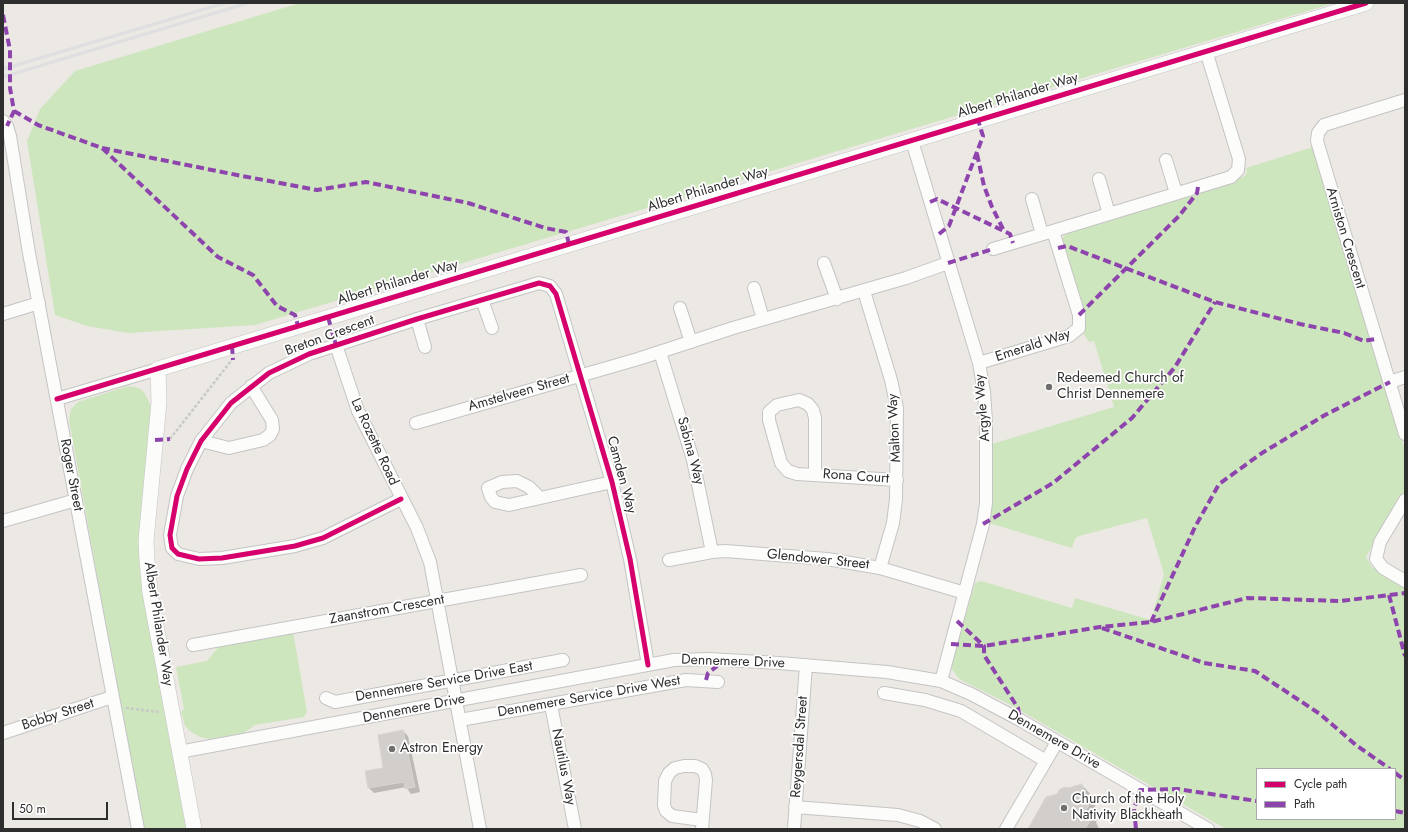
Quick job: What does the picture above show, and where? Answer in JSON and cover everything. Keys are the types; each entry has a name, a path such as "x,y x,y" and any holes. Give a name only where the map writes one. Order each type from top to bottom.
{"street":[{"name":"Albert Philander Way","path":"56,399 158,370 1366,3"},
{"path":"993,249 1231,177 1239,167 1239,159 1206,51"},
{"name":"Arniston Crescent","path":"1405,100 1327,123 1321,127 1317,137 1317,144 1405,434"},
{"name":"Roger Street","path":"3,121 7,126 10,136 56,399 138,829"},
{"name":"Argyle Way","path":"912,140 979,363 984,392 986,421 986,503 983,524 941,680"},
{"path":"1166,160 1176,193"},
{"path":"1099,179 1109,214"},
{"name":"Emerald Way","path":"979,363 1069,336 1079,328 1079,315 1047,233 1032,200"},
{"path":"824,263 837,299"},
{"name":"Amstelveen Street","path":"416,423 660,352 763,319 864,291 948,263"},
{"name":"Breton Crescent","path":"401,499 322,538 307,543 216,558 183,556 174,551 171,542 174,508 187,469 201,441 230,403 269,373 294,360 336,345 417,318 538,283 550,286 556,294"},
{"path":"754,288 763,319"},
{"name":"Malton Way","path":"864,291 895,394 898,432 895,511 880,568"},
{"name":"Camden Way","path":"556,294 612,482 630,559 648,666"},
{"path":"482,300 492,328"},
{"path":"3,314 39,303"},
{"path":"680,308 691,342"},
{"path":"417,318 425,347"},
{"name":"La Rozette Road","path":"336,345 354,399 401,499 417,528 430,562 480,829"},
{"name":"Sabina Way","path":"660,352 693,460 712,552"},
{"name":"Albert Philander Way","path":"158,370 159,402 146,541 147,560 150,593 194,829"},
{"path":"1390,382 1405,377"},
{"path":"201,441 229,448 257,442 270,435 273,428 272,420 251,386"},
{"name":"Rona Court","path":"815,474 815,418 813,410 808,404 799,400 777,404 772,408 768,415 781,462 785,468 792,472 815,474 896,480"},
{"path":"540,498 612,482"},
{"path":"3,521 76,500"},
{"path":"1405,500 1380,542 1376,559 1383,568 1405,581"},
{"name":"Glendower Street","path":"669,560 712,552 740,552 827,559 880,568 965,593"},
{"name":"Zaanstrom Crescent","path":"193,645 581,575"},
{"name":"Dennemere Drive","path":"179,752 674,660 708,659 806,665 887,672 941,680 971,694 1208,829"},
{"name":"Dennemere Service Drive East","path":"326,698 335,702 563,660"},
{"name":"Reygersdal Street","path":"794,829 806,665"},
{"name":"Dennemere Service Drive West","path":"460,720 686,680 718,682"},
{"path":"884,693 925,700 961,711 1046,761"},
{"name":"Bobby Street","path":"3,733 113,703"},
{"name":"Nautilus Way","path":"551,705 575,829"},
{"path":"1006,829 1057,742"},
{"path":"695,766 702,769 705,774 702,824 672,816 666,811 664,805 665,782 669,773 675,768 695,766"},
{"path":"795,807 898,815 920,821 935,829"}],"path":[{"path":"170,439 233,360"},
{"path":"113,703 161,713"}],"green space":[{"path":"300,3 1334,3 255,325 128,333 87,326 55,315 27,141 40,109 75,71"},
{"path":"1313,147 1405,450 1405,490 1366,557 1372,567 1405,586 1405,829 1226,829 1007,703 959,679 952,669 952,661 975,583 981,581 1072,608 1075,598 1151,620 1164,574 1147,518 1079,536 1075,539 1072,548 989,523 991,511 992,444 1114,407 1094,341 1089,342 1083,333 1085,322 1062,246 1063,237 1070,230 1245,176 1247,172 1246,168"},
{"path":"128,386 139,388 144,392 151,406 139,534 140,575 187,829 143,829 69,420 71,409 78,402"},
{"path":"293,632 307,712 304,717 255,725 244,733 210,739 200,737 185,726 181,712 184,709 176,667 207,661 220,645"}],"building":[{"path":"403,730 415,787 405,789 404,782 368,788 365,771 383,768 378,735"},
{"name":"Church of the Holy Nativity Blackheath","path":"1082,784 1089,805 1086,810 1090,821 1085,829 1028,829 1046,797 1057,794 1060,789"}],"railway":[{"path":"3,69 225,3"},
{"path":"3,77 248,3"}],"marked path":[{"path":"3,15 10,50 10,88 14,111 7,126"},
{"path":"14,111 38,125 102,148 218,257 253,275 277,306 295,315 298,326"},
{"path":"939,234 949,226 983,136 978,120"},
{"path":"102,148 317,190 366,182 468,203 545,228 566,232 569,244"},
{"path":"977,154 984,186 992,207 1004,231"},
{"path":"1079,315 1179,216 1197,193 1198,187"},
{"path":"930,202 937,199 1010,234 1013,243"},
{"path":"1058,248 1067,246 1215,302 1300,324 1344,333 1364,341 1375,339"},
{"path":"948,263 993,249"},
{"path":"983,524 1053,483 1132,418 1175,367 1215,302"},
{"path":"328,317 336,345"},
{"path":"232,346 233,360"},
{"path":"1151,622 1195,527 1219,484 1262,453 1325,415 1390,382"},
{"path":"155,440 170,439"},
{"path":"951,644 984,646 1100,627 1151,622 1247,598 1341,601 1405,593"},
{"path":"1389,595 1405,656"},
{"path":"957,621 984,646 984,655 1018,708 1020,720"},
{"path":"1102,628 1204,663 1255,671 1320,714 1356,745 1389,768"},
{"path":"706,680 708,673 716,667 719,659"},
{"path":"1396,774 1405,780"},
{"path":"1136,829 1134,809 1140,790 1177,789 1256,801"},
{"path":"1396,811 1405,813"}],"cycle path":[{"path":"57,399 1366,3"},
{"path":"401,499 323,538 295,546 222,558 199,559 178,554 172,548 170,535 177,496 187,469 201,441 231,403 269,373 309,354 417,319 539,283 550,286 556,294 612,482 630,559 648,665"}],"place":[{"name":"Redeemed Church of Christ Dennemere","path":"1049,387"},
{"name":"Astron Energy","path":"392,749"},
{"name":"Church of the Holy Nativity Blackheath","path":"1064,808"}]}
